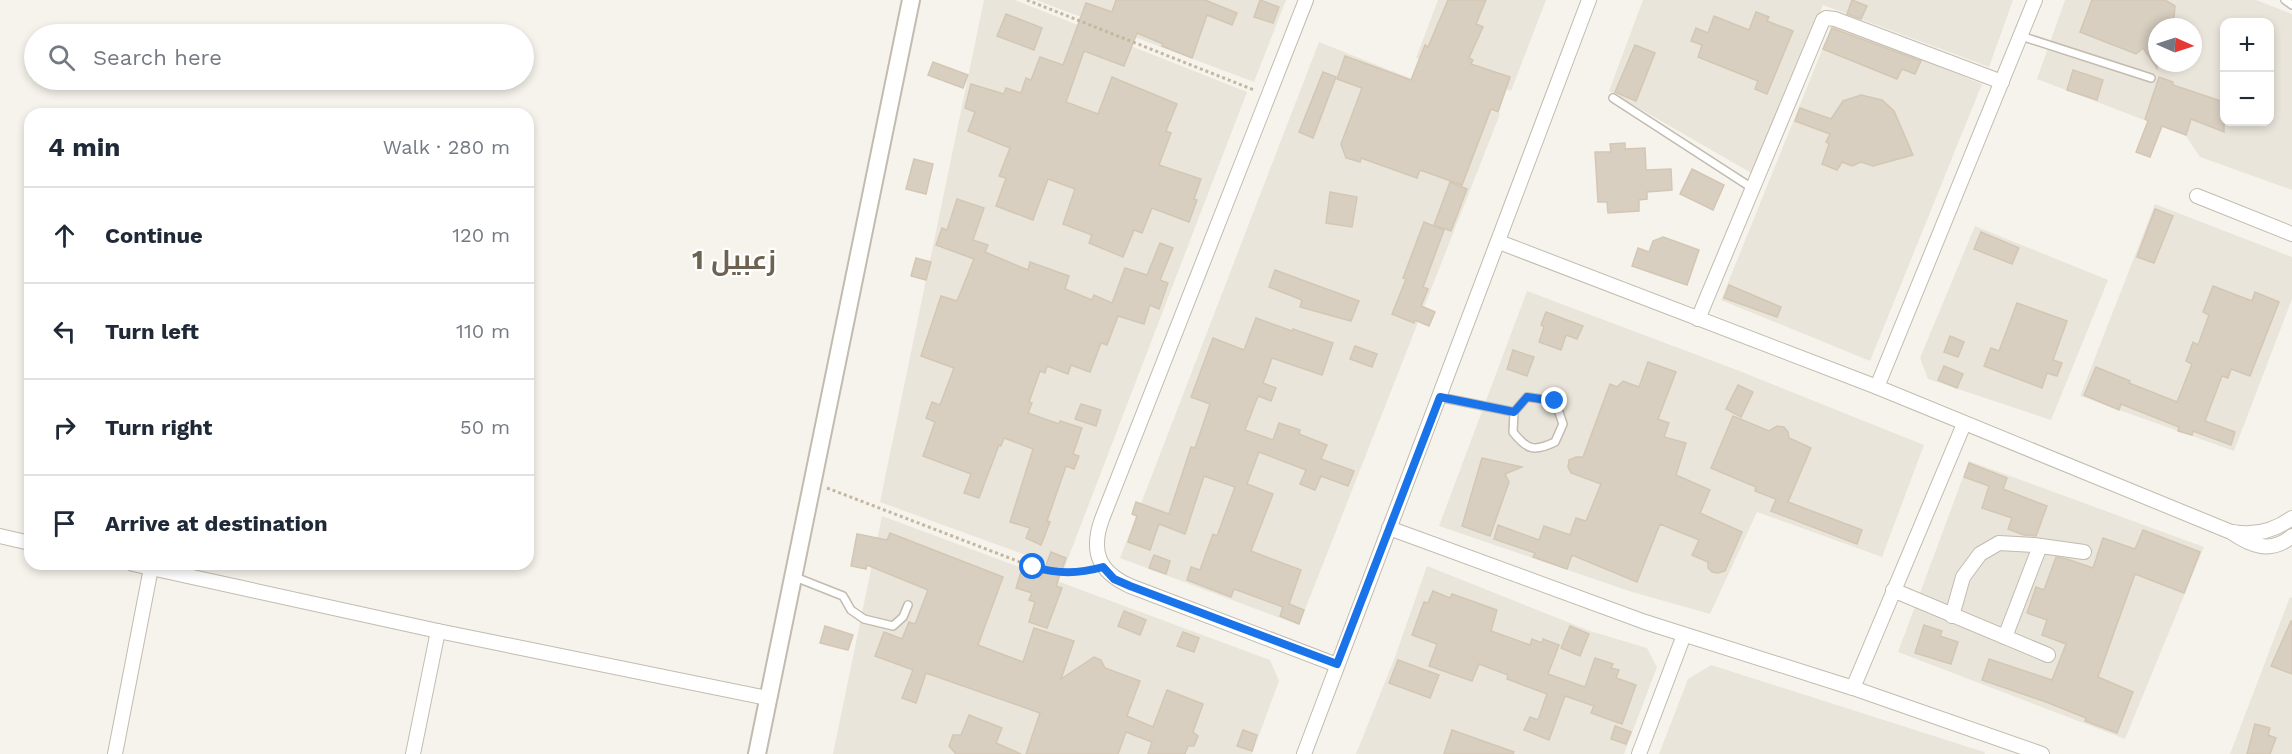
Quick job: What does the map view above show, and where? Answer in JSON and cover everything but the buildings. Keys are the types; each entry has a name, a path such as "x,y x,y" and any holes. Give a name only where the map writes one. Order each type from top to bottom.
{"street":[{"path":"757,754 911,0"},
{"path":"1306,0 1096,535 1097,552 1103,567 1114,579 1337,664"},
{"path":"1304,754 1589,0"},
{"path":"1877,387 2035,0"},
{"path":"1698,320 1820,24 1826,18 1835,19 2002,82"},
{"path":"2198,196 2292,234"},
{"path":"1499,242 1877,387 2231,532 2246,542 2261,547 2277,545 2292,536"},
{"path":"1853,687 1964,424"},
{"path":"2231,532 2263,532 2292,518"},
{"path":"1389,528 1684,635 1853,687 2034,753"},
{"path":"0,536 24,542"},
{"path":"1952,616 1963,578 1980,554 1999,543 2084,552"},
{"path":"2005,638 2040,546"},
{"path":"115,754 151,570"},
{"path":"160,570 438,631 767,698"},
{"path":"1893,590 2048,655"},
{"path":"413,754 438,631"},
{"path":"1640,754 1684,635"}],"lane":[{"path":"2285,0 2292,5"},
{"path":"2021,36 2151,78"},
{"path":"1613,98 1752,188"},
{"path":"1440,397 1514,412"},
{"path":"1527,397 1555,401 1563,424 1555,442 1540,450 1524,446 1513,432 1514,412 1527,397"},
{"path":"792,576 843,596 851,610 874,623 893,626 903,617 908,605"}],"path":[{"path":"1027,0 1269,95"},
{"path":"812,482 1033,567 1051,572 1068,573 1086,572 1103,567"}],"shaded area":[{"path":"984,0 1015,0 1247,92 1064,569 880,502"},
{"path":"1036,0 1286,0 1254,82"},
{"path":"1438,0 1546,0 1511,91 1416,58"},
{"path":"1643,0 2013,0 1989,67 1823,5 1753,174 1609,91"},
{"path":"2065,0 2256,0 2292,14 2292,190 2200,157 2186,136 2037,79"},
{"path":"1833,23 1982,84 1870,361 1721,300"},
{"path":"1319,42 1500,114 1299,625 1120,558"},
{"path":"2155,204 2292,257 2292,299 2234,451 2080,396"},
{"path":"1975,226 2108,280 2051,420 1928,379 1920,358"},
{"path":"1527,291 1737,370 1924,445 1882,557 1757,512 1710,614 1632,592 1439,526"},
{"path":"1969,461 2204,547 2125,739 1898,652"},
{"path":"882,516 1270,660 1279,681 1252,754 833,754"},
{"path":"1427,566 1590,631 1647,648 1657,667 1624,754 1356,754 1395,657"},
{"path":"2290,597 2292,598 2292,754 2230,754"},
{"path":"1711,665 1985,754 1659,754 1688,679"}],"district":[{"name":"زعبيل 1","path":"734,260"}],"route":[{"path":"1033,567 1051,572 1068,573 1086,572 1103,567 1114,579 1130,586 1337,664 1440,397 1514,412 1527,397 1555,401"}]}
